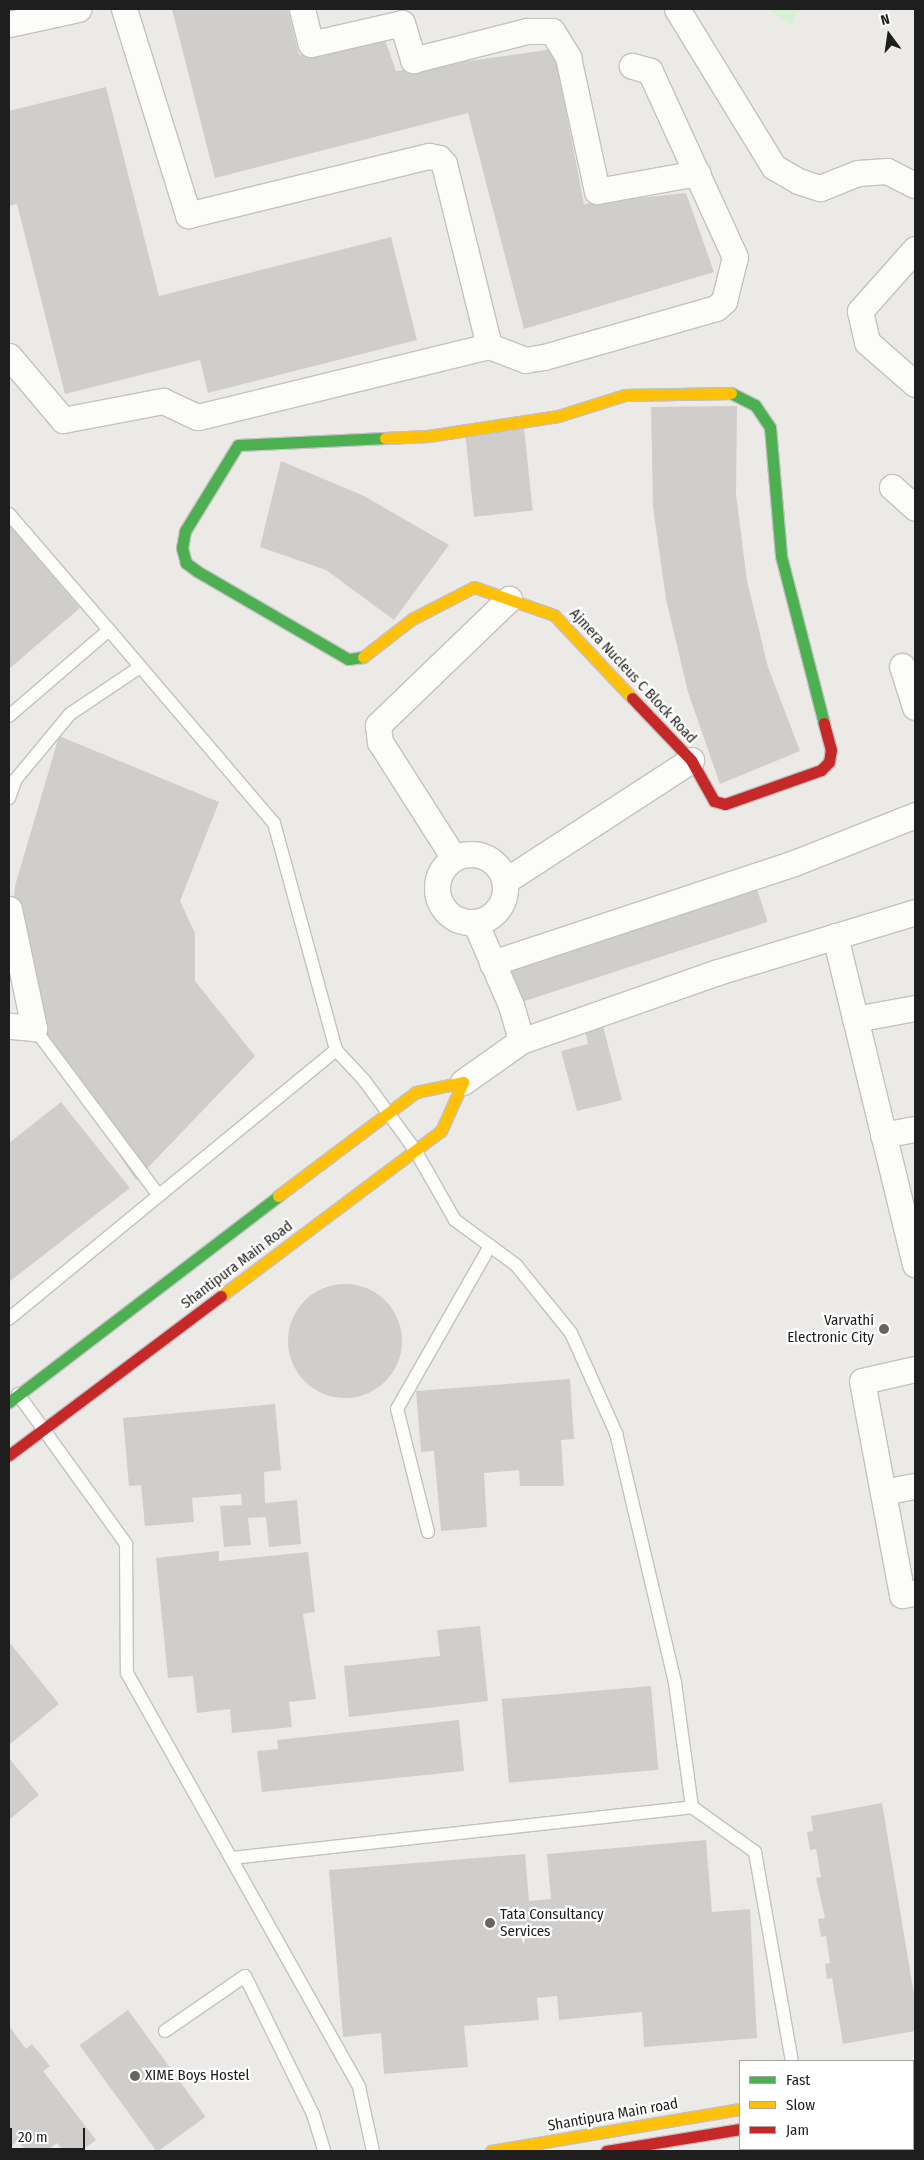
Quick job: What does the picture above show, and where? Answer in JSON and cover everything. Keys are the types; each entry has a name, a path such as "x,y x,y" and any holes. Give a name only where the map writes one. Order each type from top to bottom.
{"street":[{"path":"9,24 78,9"},
{"path":"124,9 188,215 429,156 439,158 444,164 489,346"},
{"path":"302,9 310,44 402,23 413,60 527,32 552,31 568,57 597,192 696,173"},
{"path":"677,9 774,167 798,182 820,188 858,174 887,171 915,185"},
{"path":"9,356 63,420 163,400 198,417 489,346 525,360 538,358 716,308 724,301 735,257 650,71 632,66"},
{"path":"915,249 860,311 867,342 915,384"},
{"name":"Ajmera Nucleus C Block Road","path":"731,393 755,405 770,427 781,556 831,750 829,762 821,770 725,804 714,801 691,760 554,615 474,588 412,619 361,658 348,659 198,572 186,563 182,548 185,532 238,446 428,436 558,416 626,395 731,393"},
{"path":"892,487 915,508"},
{"path":"454,858 380,742 378,726 509,599"},
{"path":"902,666 915,707"},
{"path":"505,881 691,760"},
{"path":"492,963 794,863 915,815"},
{"path":"472,854 483,856 501,871 505,881 498,908 475,922 453,918 438,901 438,878 454,858 472,854"},
{"path":"9,909 34,1028 9,1026"},
{"path":"13,1398 416,1092 462,1082 521,1041 718,972 915,912"},
{"path":"475,922 511,1005 521,1041"},
{"path":"835,936 915,1261"},
{"path":"855,1019 915,1008"},
{"name":"Shantipura Main Road","path":"9,1455 441,1132 462,1082"},
{"path":"884,1135 915,1129"},
{"path":"915,1369 862,1381 902,1595 915,1593"},
{"path":"882,1492 915,1486"},
{"name":"Shantipura Main road","path":"491,2151 739,2109"},
{"path":"606,2151 739,2128"}],"lane":[{"path":"9,514 274,823 336,1050 388,1112 415,1150 455,1220 516,1265 571,1333 616,1433 675,1683 692,1807"},
{"path":"9,716 109,630"},
{"path":"9,798 16,779 70,714 140,667"},
{"path":"34,1028 159,1196"},
{"path":"9,1319 336,1050"},
{"path":"428,1532 397,1409 490,1246"},
{"path":"13,1398 45,1428 126,1544 127,1673 359,2087 373,2151"},
{"path":"232,1858 692,1807 755,1852 792,2060"},
{"path":"165,2031 245,1976 312,2114 324,2151"}],"green space":[{"path":"768,9 799,9 791,25"}],"building":[{"path":"172,9 288,9 299,55 385,40 396,71 554,49 584,204 686,193 714,272 524,329 468,113 215,178"},
{"path":"106,87 159,296 391,237 417,340 208,393 200,360 65,394 17,204 9,206 9,111"},
{"path":"737,406 736,494 747,581 768,667 800,751 720,784 688,692 666,599 653,507 651,407"},
{"path":"524,428 533,511 474,517 465,434"},
{"path":"281,461 364,496 449,545 394,620 326,570 260,547"},
{"path":"9,525 80,608 9,669"},
{"path":"59,736 219,802 180,901 195,933 195,981 255,1056 136,1180 34,1028 9,969 15,886"},
{"path":"755,883 768,922 515,1004 502,965"},
{"path":"603,1026 622,1100 577,1111 561,1051 588,1044 585,1031"},
{"path":"61,1102 130,1188 9,1282 9,1143"},
{"path":"345,1284 367,1288 385,1301 398,1319 402,1341 398,1363 385,1381 367,1394 345,1398 323,1394 305,1381 292,1363 288,1341 292,1319 305,1301 323,1288"},
{"path":"570,1379 574,1439 561,1440 564,1486 520,1486 519,1470 484,1473 487,1527 441,1531 434,1451 421,1452 416,1391"},
{"path":"275,1404 281,1470 264,1472 265,1503 297,1500 301,1544 269,1547 266,1517 248,1518 251,1545 224,1547 220,1506 242,1505 241,1494 192,1498 194,1522 145,1526 141,1485 129,1486 123,1418"},
{"path":"219,1551 219,1561 308,1552 315,1612 303,1614 316,1699 289,1702 292,1727 232,1733 230,1709 197,1713 193,1676 168,1678 156,1558"},
{"path":"480,1626 488,1701 349,1717 344,1666 440,1656 437,1630"},
{"path":"9,1642 59,1704 9,1745"},
{"path":"651,1686 658,1770 509,1783 502,1699"},
{"path":"459,1720 464,1771 262,1792 257,1751 278,1749 277,1740"},
{"path":"9,1758 39,1795 9,1820"},
{"path":"882,1803 915,2000 915,2031 843,2044 832,1978 827,1979 825,1964 830,1963 826,1936 821,1937 818,1919 825,1918 816,1878 821,1877 816,1849 810,1850 807,1832 813,1831 811,1816"},
{"path":"706,1840 712,1912 750,1909 757,2038 644,2047 642,2012 559,2020 557,1996 537,1998 539,2020 464,2026 468,2067 384,2074 381,2033 343,2037 329,1870 525,1854 529,1901 551,1899 547,1854"},
{"path":"128,2010 206,2117 156,2151 79,2045"},
{"path":"9,2026 26,2049 32,2044 50,2066 43,2071 96,2140 81,2151 63,2151 57,2143 46,2151 26,2151 18,2141 9,2148"}],"traffic: fast":[{"path":"731,393 755,405 770,427 781,556 824,723"},
{"path":"363,657 348,659 197,571 186,563 182,548 185,531 238,445 385,438"},
{"path":"9,1402 278,1196"}],"traffic: slow":[{"path":"385,438 428,436 558,416 625,395 731,393"},
{"path":"363,657 412,619 474,587 554,615 632,698"},
{"path":"278,1196 416,1092 463,1082"},
{"path":"221,1296 441,1131 463,1082"},
{"path":"491,2151 739,2109"}],"traffic: jam":[{"path":"632,698 691,760 714,801 725,804 821,770 829,762 831,750 824,723"},
{"path":"9,1455 221,1296"},
{"path":"606,2151 739,2129"}],"place":[{"name":"Varvathi Electronic City","path":"884,1329"},
{"name":"Tata Consultancy Services","path":"490,1923"},
{"name":"XIME Boys Hostel","path":"135,2076"}]}
